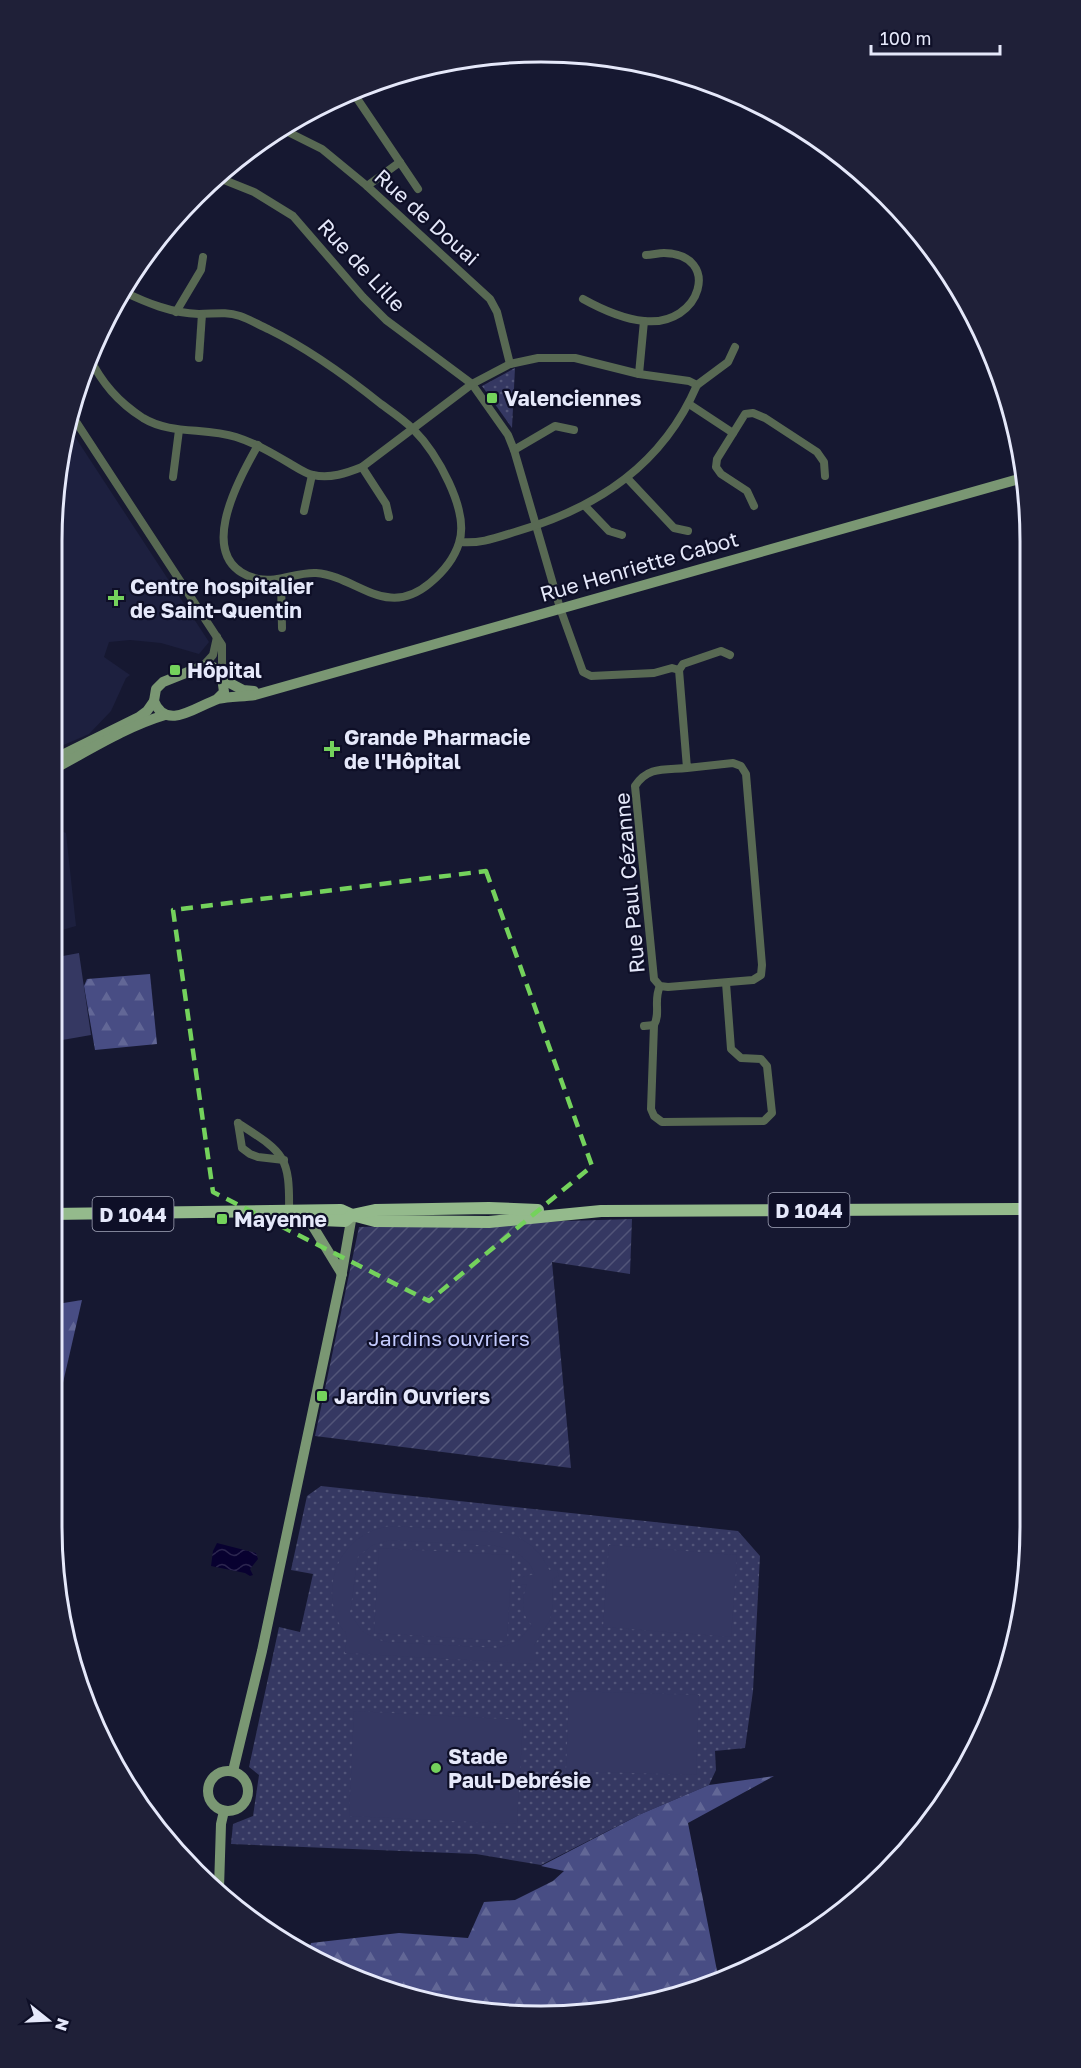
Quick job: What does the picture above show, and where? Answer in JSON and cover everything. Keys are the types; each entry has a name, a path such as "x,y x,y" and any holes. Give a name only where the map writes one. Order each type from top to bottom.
{"main road":[{"name":"D 1044","path":"62,1214 289,1215 341,1210 375,1221 489,1222 590,1212 1020,1209"},
{"name":"D 1044","path":"289,1215 309,1220 345,1221 352,1215"}],"street":[{"path":"357,98 418,189"},
{"name":"Rue de Douai","path":"290,133 322,148 367,186 490,299 497,312 510,364"},
{"path":"367,186 400,162"},
{"name":"Rue de Lille","path":"225,180 254,192 293,216 363,297 386,320 472,384 508,435 514,450 579,667 591,676 654,673 672,668 679,670"},
{"path":"583,299 601,309 644,321 664,320 682,313 698,291 699,279 696,268 680,256 665,253 646,255"},
{"path":"176,312 201,270 203,257"},
{"path":"130,295 148,304 176,312 202,314 221,312 240,316 289,340 349,378 414,430 447,477 458,506 460,542 451,560 436,578 415,593 400,597 385,597 368,593 319,573 292,575 281,580 258,578 246,574 226,554 223,540 229,502 237,482 258,445"},
{"path":"199,358 202,314"},
{"path":"639,374 644,321"},
{"path":"460,542 477,543 536,526 562,517 605,495 627,478 660,445 689,404 697,385 728,362 735,347"},
{"path":"94,368 123,404 145,419 179,430 223,433 258,445 312,476 347,474 362,467 472,384 510,364 538,358 575,358 639,374 689,381 697,385"},
{"path":"689,404 733,433"},
{"path":"754,506 747,490 721,474 716,466 717,459 744,414 753,413 765,418 817,452 824,462 825,476"},
{"path":"77,423 222,645 224,692 217,699"},
{"path":"514,450 555,426 574,430"},
{"path":"173,477 179,430"},
{"path":"362,467 386,504 389,517"},
{"path":"304,511 312,476"},
{"path":"627,478 674,528 688,531"},
{"name":"Rue Henriette Cabot","path":"165,715 177,716 217,699 244,697 263,692 1015,480"},
{"path":"585,506 609,531 622,535"},
{"path":"281,580 282,628"},
{"path":"62,755 147,711 154,701 156,688 163,682 203,666 213,655 217,636"},
{"path":"687,768 679,670 683,664 721,651 730,656"},
{"name":"Rue Henriette Cabot","path":"203,666 213,668 223,678 243,690 263,692"},
{"path":"154,701 158,710 165,715"},
{"path":"62,765 151,719 165,715"},
{"name":"Rue Paul Cézanne","path":"733,763 741,766 746,774 761,975 753,980 668,987 660,986 654,979 635,786 642,776 650,771 687,768 733,763"},
{"path":"660,986 656,996 657,1019 654,1025 651,1109 654,1116 662,1122 764,1121 772,1113 767,1066 761,1059 741,1058 731,1049 726,983"},
{"path":"644,1026 654,1025"},
{"path":"284,1160 250,1154 242,1148 238,1123 272,1146 284,1160 287,1168 289,1215"},
{"path":"233,1772 262,1651 342,1274 352,1215"},
{"path":"309,1220 342,1274"},
{"path":"220,1772 233,1772 243,1778 248,1789 247,1795 241,1806 224,1811 218,1809 209,1800 208,1787 210,1781 220,1772"},
{"path":"219,1882 221,1824 224,1811"}],"highlighted area":[{"path":"486,871 592,1166 429,1301 213,1192 173,910"}],"shaded area":[{"name":"Centre hospitalier de Saint-Quentin","path":"74,435 209,642 199,654 161,643 130,640 109,642 104,657 130,675 126,678 111,711 89,734 62,746 63,509"},
{"path":"62,831 66,833 76,926 62,930"}],"green space":[{"path":"515,368 512,428 482,386"},
{"path":"79,953 91,1035 62,1040 62,956"},
{"path":"150,974 157,1044 95,1050 84,986 87,979"},
{"name":"Jardins ouvriers","path":"632,1219 630,1274 552,1262 571,1468 315,1436 359,1227"},
{"path":"82,1300 62,1387 62,1303"},
{"path":"321,1486 738,1531 760,1556 753,1691 745,1748 715,1751 716,1770 709,1785 641,1814 541,1865 476,1854 231,1844 233,1824 253,1816 259,1775 249,1767 279,1627 300,1632 313,1574 291,1570 307,1496"},
{"path":"390,1526 497,1532 517,1536 532,1546 550,1571 557,1570 559,1576 552,1579 553,1604 550,1620 534,1646 534,1664 345,1653 347,1636 334,1609 333,1580 343,1555 352,1544 375,1530","holes":["390,1540 496,1546 519,1555 535,1574 515,1579 516,1586 527,1584 523,1606 525,1616 532,1625 518,1641 499,1648 387,1642 362,1631 350,1613 358,1556 373,1545"]},
{"path":"609,1545 737,1555 731,1637 603,1627"},
{"path":"379,1548 512,1555 507,1641 374,1633"},
{"path":"569,1691 699,1695 696,1775 566,1771"},
{"name":"Stade Paul-Debrésie","path":"354,1711 523,1720 517,1824 349,1816"},
{"path":"774,1776 688,1823 717,1972 664,1990 603,2002 572,2005 509,2005 447,1997 417,1990 357,1970 310,1947 311,1943 399,1933 468,1938 484,1902 515,1900 553,1881 564,1871 541,1866 641,1814 709,1785"}],"water":[{"path":"217,1543 256,1553 258,1559 250,1569 253,1575 211,1566 213,1551"}],"place":[{"name":"Valenciennes","path":"492,398"},
{"name":"Centre hospitalier de Saint-Quentin","path":"116,598"},
{"name":"Hôpital","path":"175,670"},
{"name":"Grande Pharmacie de l'Hôpital","path":"332,749"},
{"name":"Mayenne","path":"222,1219"},
{"name":"Jardin Ouvriers","path":"322,1396"},
{"name":"Stade Paul-Debrésie","path":"436,1768"}]}
